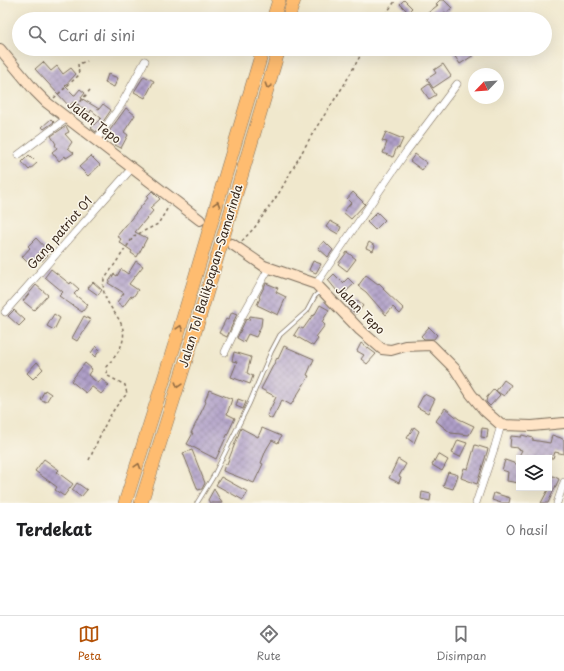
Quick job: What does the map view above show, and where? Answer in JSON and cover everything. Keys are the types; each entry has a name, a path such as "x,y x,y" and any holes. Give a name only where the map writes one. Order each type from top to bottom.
{"highway":[{"path":"275,12 278,0"},
{"path":"290,12 294,0"},
{"name":"Jalan Tol Balikpapan–Samarinda","path":"126,503 181,325 261,56"},
{"name":"Jalan Tol Balikpapan–Samarinda","path":"141,503 195,330 277,56"}],"street":[{"name":"Jalan Tepo","path":"0,50 46,102 66,119 96,140 200,220"},
{"path":"96,140 121,105 145,61"},
{"path":"319,287 406,152 457,84"},
{"path":"18,155 66,119"},
{"name":"Gang patriot 01","path":"5,312 132,168"},
{"name":"Jalan Tepo","path":"234,246 269,268 303,278 319,287 360,330 382,350 391,350 405,346 431,345 455,369 471,394 484,410 501,425"},
{"path":"225,352 240,320 269,268"},
{"path":"476,503 501,425 532,426 564,423"},
{"path":"557,503 564,482"}],"lane":[{"path":"197,503 213,478 249,404 271,352 280,335 307,311 319,287"}],"path":[{"path":"387,12 396,0"},
{"path":"234,246 255,227 287,179 314,131 344,85 360,56"},
{"path":"46,102 57,96 79,75 78,64 87,61"},
{"path":"66,119 90,90"},
{"path":"89,460 107,421 117,404 127,394 126,385 108,376 106,367 120,347 124,333 121,321 105,298 102,288 104,280 134,236 158,224 173,199"}],"building":[{"path":"404,0 412,8 408,12 400,4"},
{"path":"440,0 444,0 452,8 447,12 429,12 438,5 436,4"},
{"path":"455,56 472,56 460,64"},
{"path":"43,62 51,71 57,66 63,74 71,68 76,74 65,86 74,95 80,89 85,93 81,98 99,109 103,104 111,110 96,132 91,128 101,118 91,110 90,113 73,102 69,106 35,69"},
{"path":"443,64 451,76 433,88 427,79 436,73 434,70"},
{"path":"108,74 118,78 114,87 105,83"},
{"path":"144,76 154,81 145,98 134,92"},
{"path":"429,84 436,95 429,99 422,89"},
{"path":"126,108 135,115 124,132 128,135 121,148 115,145 117,143 105,137"},
{"path":"51,119 54,122 44,129 42,127"},
{"path":"66,126 69,132 65,134 72,142 68,148 74,153 66,158 65,156 59,161 52,152 57,148 51,136"},
{"path":"386,132 403,139 399,148 397,147 393,157 383,153 387,142 382,141"},
{"path":"415,154 427,163 422,170 410,161"},
{"path":"29,155 37,163 29,170 22,162"},
{"path":"91,156 100,165 88,176 79,167"},
{"path":"152,191 160,199 150,208 153,211 135,232 147,238 137,257 131,253 132,251 119,242 121,239 117,236"},
{"path":"353,192 365,204 351,219 343,212 351,203 347,199"},
{"path":"377,212 385,220 375,230 367,222"},
{"path":"330,221 341,227 338,234 326,227"},
{"path":"36,238 50,253 42,261 40,259 32,267 22,257 30,248 28,246"},
{"path":"324,241 333,250 328,257 318,248"},
{"path":"369,242 375,246 373,251 366,248"},
{"path":"347,252 356,259 347,271 338,264"},
{"path":"136,261 143,266 129,284 138,290 133,297 131,296 123,307 117,302 124,293 108,283 114,274 117,276 121,269 128,274"},
{"path":"313,261 321,264 316,273 309,270"},
{"path":"51,269 79,289 74,294 88,305 82,312 59,296 63,292 45,277"},
{"path":"334,274 343,283 348,278 354,284 341,296 328,280"},
{"path":"366,275 378,284 379,283 384,288 383,289 404,309 400,314 393,307 386,315 366,292 358,286"},
{"path":"93,282 102,290 98,295 88,288"},
{"path":"266,283 278,288 276,292 286,297 278,315 257,305"},
{"path":"36,285 48,295 34,310 23,301"},
{"path":"358,300 363,306 356,314 350,309"},
{"path":"320,305 329,310 322,322 325,325 316,337 318,339 313,346 294,335 299,327 303,329 313,315 314,316"},
{"path":"14,310 25,320 19,326 8,316"},
{"path":"232,312 237,314 227,337 219,333 226,319 228,320"},
{"path":"54,314 60,318 54,330 47,326"},
{"path":"84,316 91,320 77,341 72,338"},
{"path":"250,316 262,318 261,326 256,337 248,334 244,342 237,338 246,319 249,320"},
{"path":"429,327 437,335 434,339 424,339 421,336"},
{"path":"361,343 376,354 367,364 361,359 364,355 357,351"},
{"path":"96,346 100,350 95,357 91,353"},
{"path":"284,346 314,359 307,375 309,376 291,405 282,400 272,419 267,416 276,397 261,389"},
{"path":"234,352 251,357 247,373 253,376 250,384 231,377 237,362 232,361"},
{"path":"37,362 43,369 33,379 27,373"},
{"path":"85,363 92,369 88,375 98,383 101,379 109,385 101,394 91,386 86,393 71,381"},
{"path":"504,380 511,385 504,396 496,391"},
{"path":"494,389 500,395 490,406 486,402 487,397"},
{"path":"45,390 51,394 46,402 40,399"},
{"path":"209,390 232,399 227,414 235,418 216,459 187,444 206,402 205,401"},
{"path":"424,394 435,399 428,413 417,407"},
{"path":"238,399 246,402 243,409 236,406"},
{"path":"445,408 459,419 474,426 469,435 451,433 436,421"},
{"path":"414,427 419,431 414,443 407,438"},
{"path":"241,428 258,437 262,428 281,436 278,443 272,440 266,450 261,463 263,464 254,483 223,471"},
{"path":"482,428 488,429 487,438 481,437"},
{"path":"522,435 533,438 532,440 550,443 552,435 561,438 564,440 564,454 555,452 553,458 552,455 520,455 522,450 510,447 511,436 521,437"},
{"path":"458,440 467,443 460,457 452,453"},
{"path":"475,445 488,449 477,484 461,478 464,468 468,469"},
{"path":"192,450 205,483 202,489 198,490 183,453"},
{"path":"438,454 448,460 442,471 432,465"},
{"path":"44,459 59,470 57,472 73,484 64,496 55,490 57,487 35,471"},
{"path":"398,459 406,464 399,476 401,477 399,483 389,478"},
{"path":"505,460 516,464 516,482 507,481 508,472 502,470"},
{"path":"448,472 458,475 453,489 443,486"},
{"path":"552,476 559,479 548,503 541,503 547,491 552,491"},
{"path":"221,477 248,492 243,500 216,485"},
{"path":"77,483 87,490 81,497 72,490"},
{"path":"214,489 222,503 210,503 208,500"},
{"path":"422,492 431,494 430,501 421,499"},
{"path":"494,493 510,498 509,503 501,503 492,500"}]}
